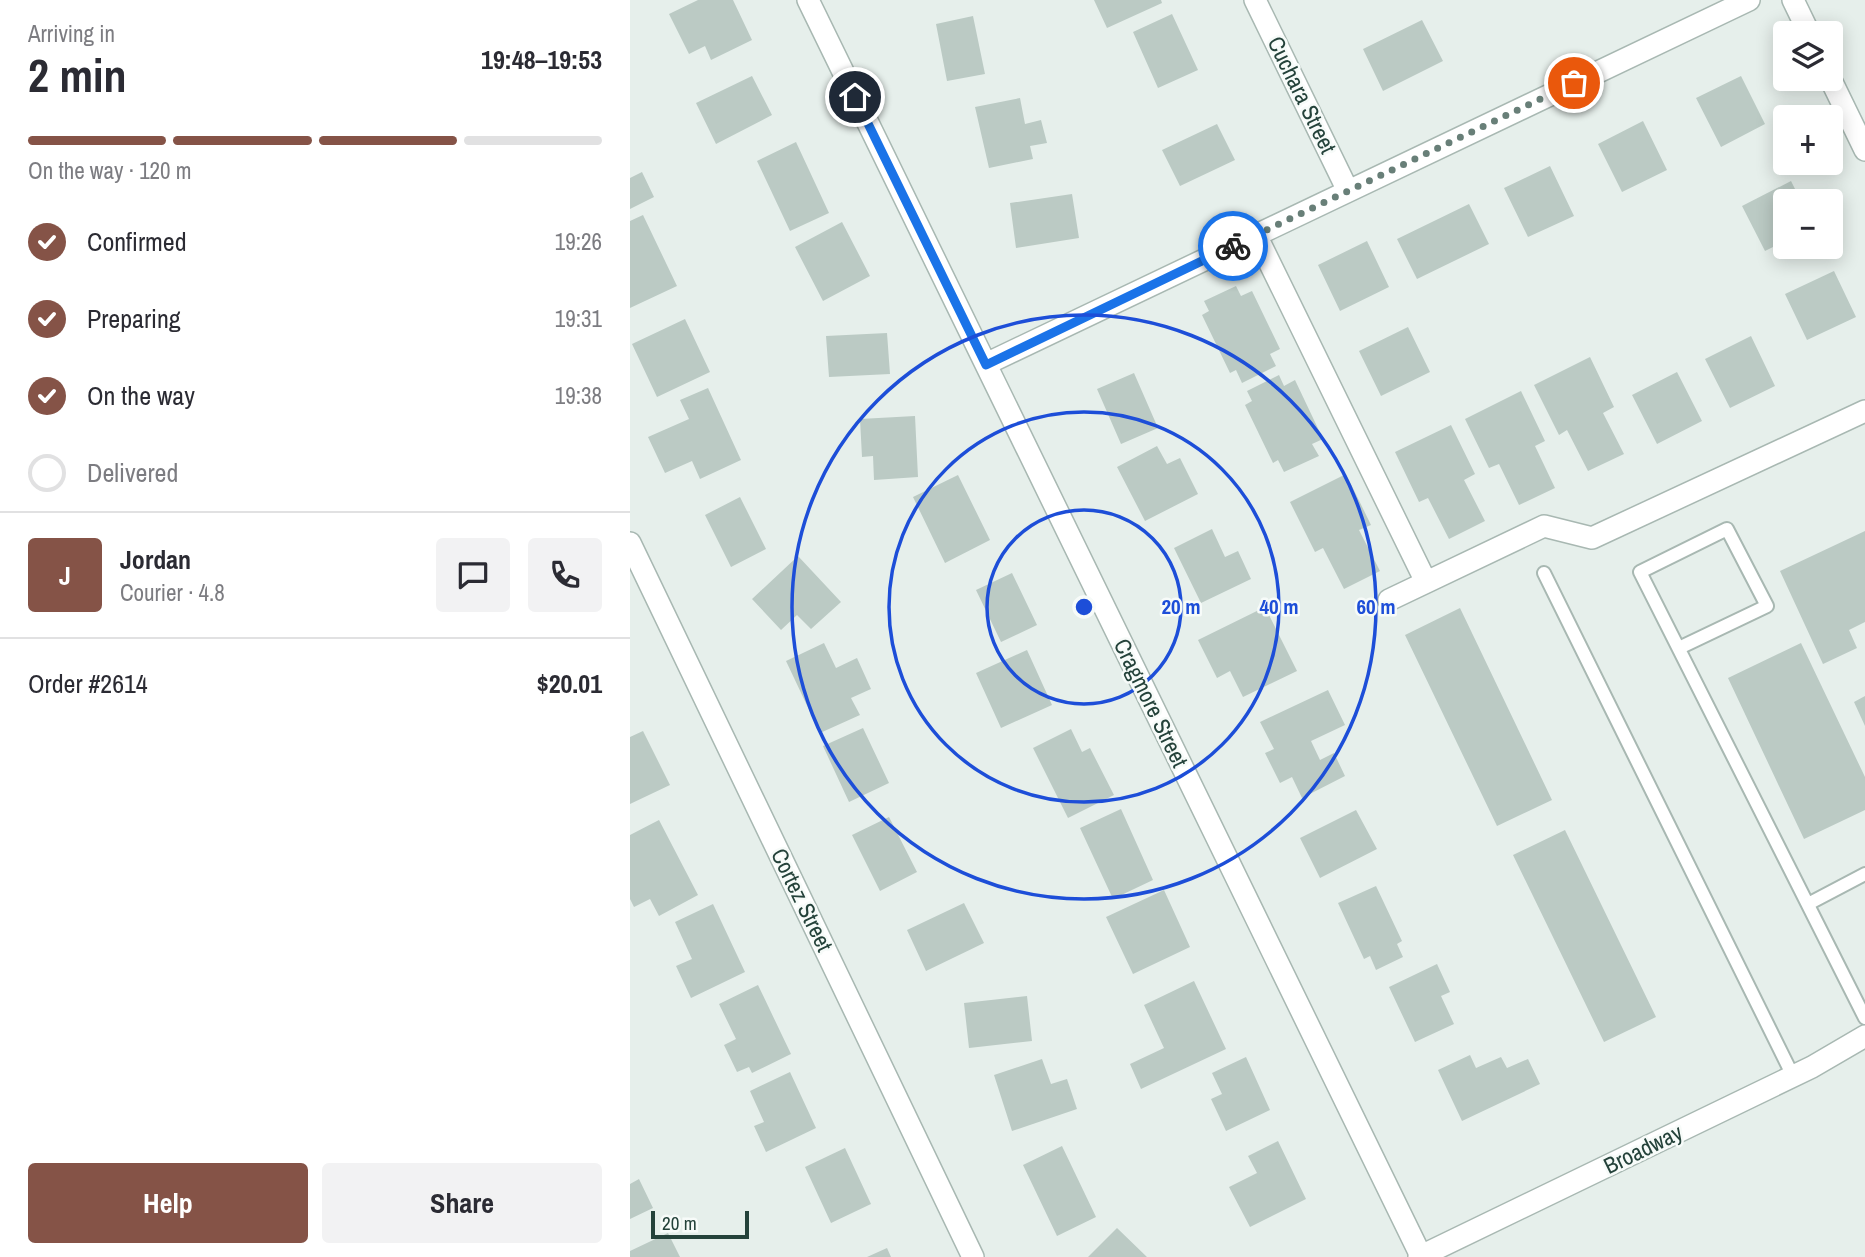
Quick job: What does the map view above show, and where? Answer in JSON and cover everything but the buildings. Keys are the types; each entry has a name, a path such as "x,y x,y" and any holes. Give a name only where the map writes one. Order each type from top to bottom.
{"street":[{"name":"Cragmore Street","path":"808,0 1420,1256"},
{"name":"Cuchara Street","path":"1255,0 1348,191"},
{"path":"986,365 1749,0"},
{"path":"1793,0 1803,21"},
{"path":"1836,91 1865,150"},
{"path":"1256,235 1426,582"},
{"path":"1390,600 1544,526 1592,538 1865,411"},
{"name":"Cortez Street","path":"630,543 974,1257"},
{"name":"Broadway","path":"1420,1256 1793,1076 1865,1036"}],"lane":[{"path":"1679,648 1767,606 1727,529 1640,572 1865,1018"},
{"path":"1544,573 1793,1076"},
{"path":"1808,904 1865,874"}],"way so far":[{"path":"1233,246 1574,83"}],"route":[{"path":"855,97 986,365 1233,246"}]}
